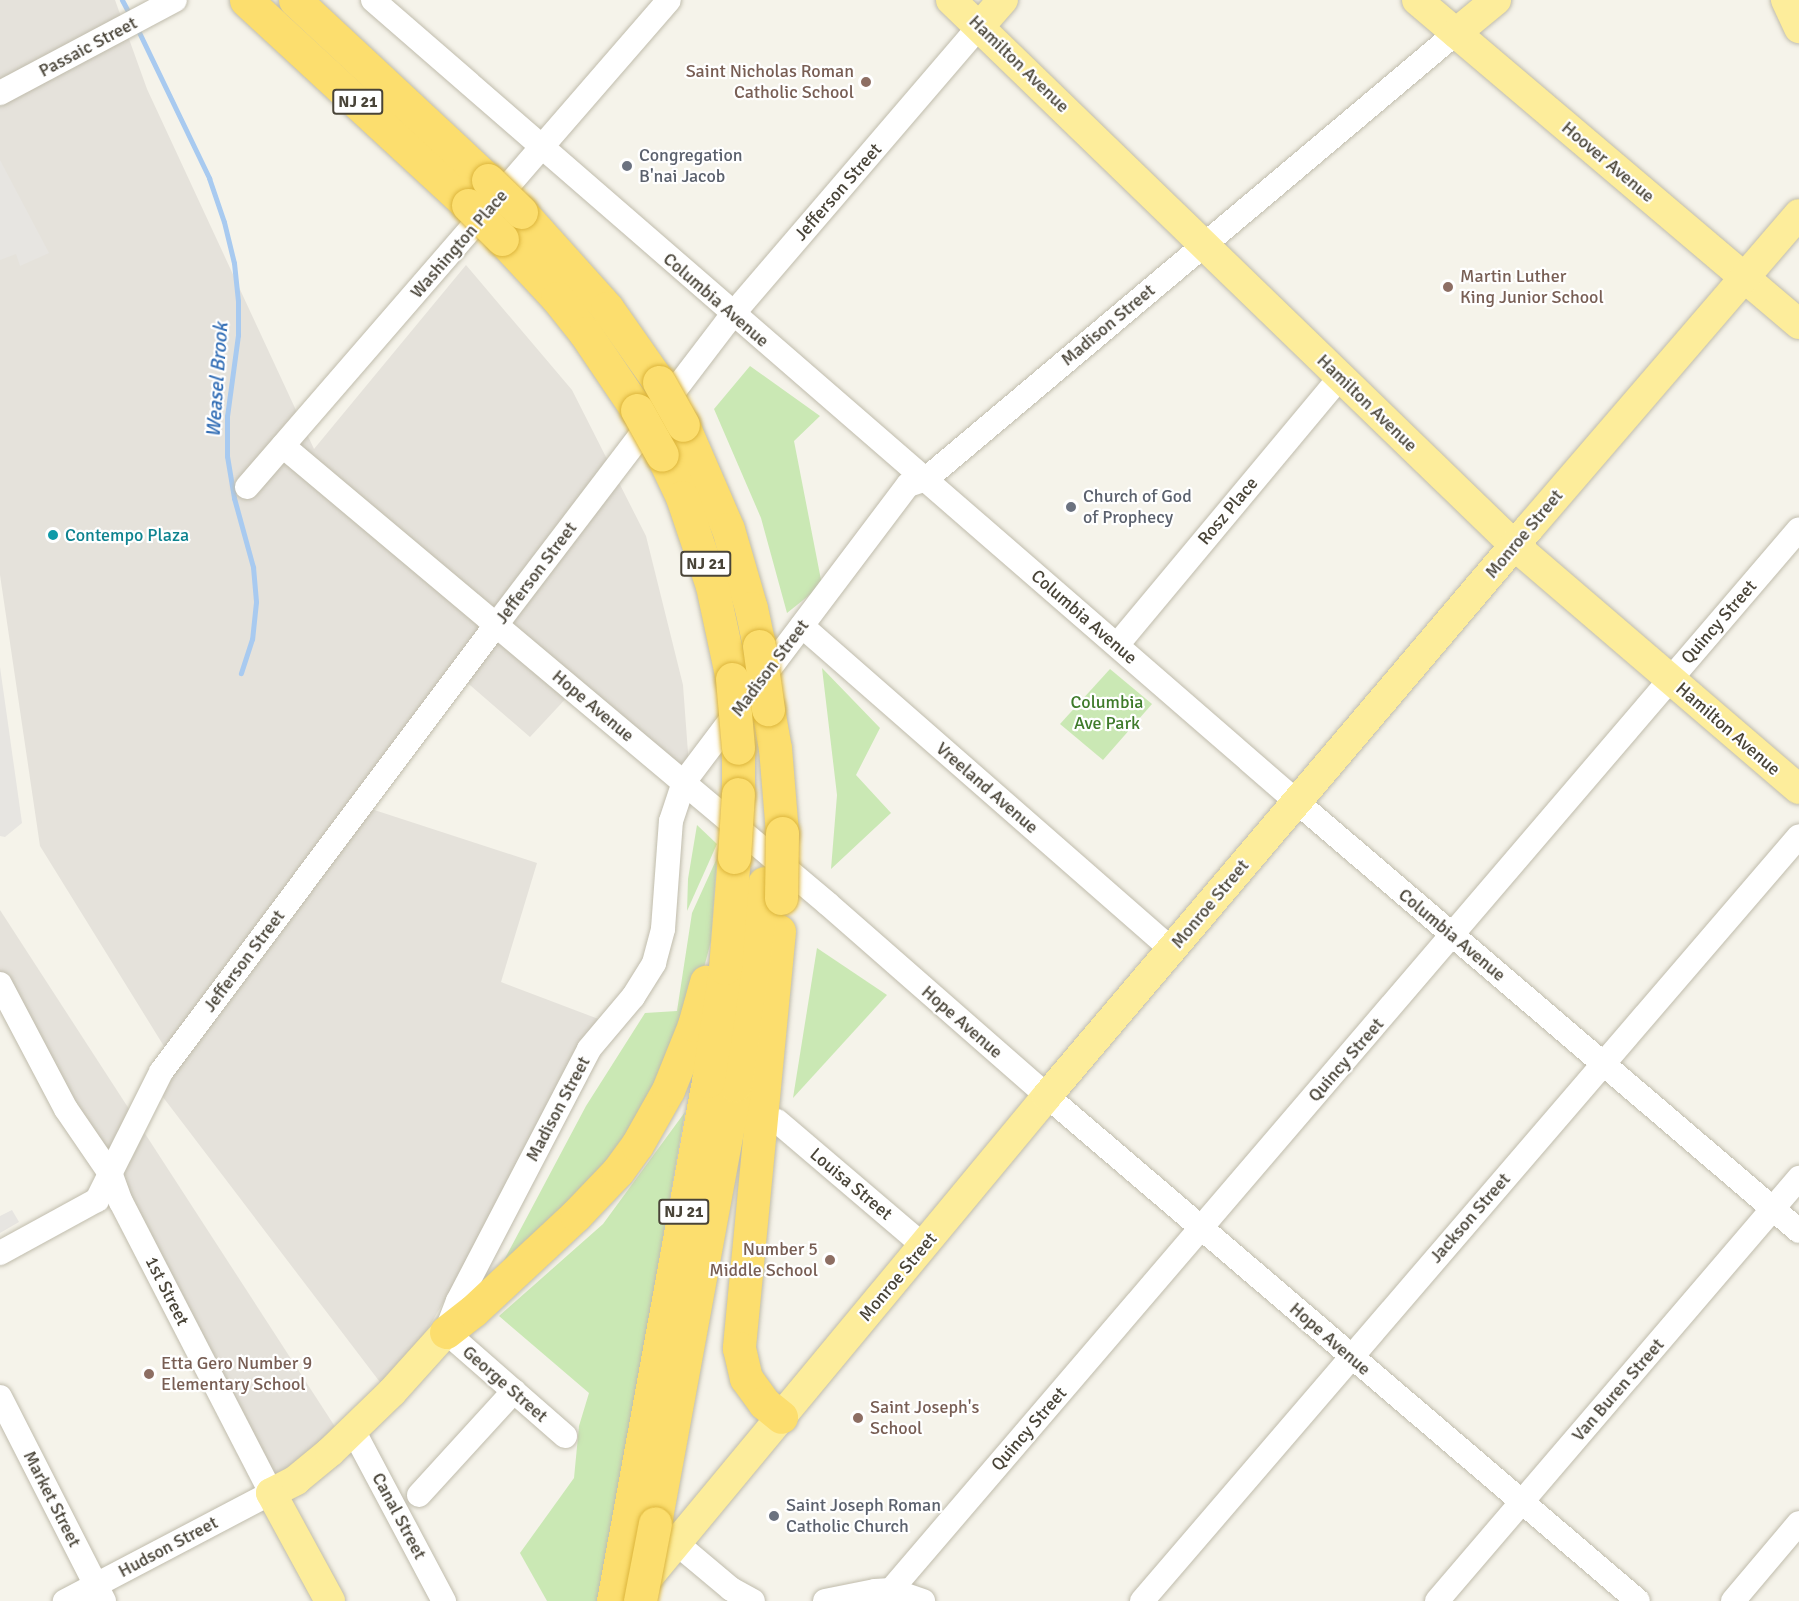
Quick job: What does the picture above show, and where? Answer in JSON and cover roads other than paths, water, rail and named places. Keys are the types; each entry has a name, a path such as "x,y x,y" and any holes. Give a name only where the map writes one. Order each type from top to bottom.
{"highway":[{"name":"NJ 21","path":"246,0 468,205 556,298 585,333 637,410 682,497 704,558 720,620 732,680 738,748 738,794 725,968 708,1081 613,1601"},
{"name":"NJ 21","path":"295,0 521,212 600,300 659,382 683,425 728,530 746,589 759,646 768,709 775,827 773,891 735,1085 665,1533 640,1601"},
{"path":"446,1332 473,1311 590,1201 618,1171 648,1127 668,1090 694,1025 709,973 734,857"},
{"path":"773,891 739,1348 746,1378 764,1402 781,1417"}],"main road":[{"name":"Hamilton Avenue","path":"951,0 1514,545 1799,789"},
{"name":"Jefferson Street","path":"980,26 1003,0"},
{"name":"Hoover Avenue","path":"1417,0 1799,324"},
{"name":"Madison Street","path":"1456,33 1496,0"},
{"path":"1786,0 1799,28"},
{"name":"Monroe Street","path":"628,1601 665,1533 781,1417 1047,1096 1514,545 1799,214"},
{"name":"Madison Street","path":"271,1493 296,1480 353,1430 392,1392 446,1332"},
{"name":"1st Street","path":"271,1493 330,1601"}],"street":[{"name":"Passaic Street","path":"0,93 175,0"},
{"name":"Washington Place","path":"247,487 669,0"},
{"name":"Columbia Avenue","path":"378,2 732,315 926,479 1297,802 1799,1231"},
{"name":"Jefferson Street","path":"0,1253 97,1200 161,1072 496,625 732,315 980,26"},
{"name":"Madison Street","path":"446,1332 458,1300 589,1049 633,997 654,963 663,929 671,821 684,782 908,485 926,479 1456,33"},
{"name":"Rosz Place","path":"1117,645 1340,377"},
{"name":"Hope Avenue","path":"283,446 684,782 1521,1503 1638,1601"},
{"name":"Quincy Street","path":"891,1590 1799,529"},
{"name":"Vreeland Avenue","path":"801,626 1172,950"},
{"name":"Jackson Street","path":"1142,1601 1350,1356 1604,1065 1799,836"},
{"name":"1st Street","path":"0,984 66,1109 111,1175 121,1202 271,1493"},
{"name":"Louisa Street","path":"777,1121 924,1246"},
{"name":"Van Buren Street","path":"1437,1601 1799,1178"},
{"name":"George Street","path":"446,1332 565,1436"},
{"path":"420,1495 514,1391"},
{"name":"Market Street","path":"0,1397 100,1593"},
{"name":"Canal Street","path":"353,1430 444,1601"},
{"name":"Hudson Street","path":"65,1601 100,1593 271,1493"},
{"path":"1732,1601 1799,1523"},
{"path":"665,1533 731,1589 753,1601"},
{"path":"825,1601 891,1590 923,1601"}],"waterway":[{"name":"Weasel Brook","path":"122,0 130,15"},
{"name":"Weasel Brook","path":"136,26 209,178 224,222 234,263 238,301 238,335 227,416 227,456 234,498 253,567 256,602 252,639 241,673"}],"place":[{"name":"Saint Nicholas Roman Catholic School","path":"866,82"},
{"name":"Congregation B'nai Jacob","path":"627,166"},
{"name":"Martin Luther King Junior School","path":"1448,287"},
{"name":"Church of God of Prophecy","path":"1071,507"},
{"name":"Contempo Plaza","path":"53,535"},
{"name":"Number 5 Middle School","path":"830,1260"},
{"name":"Etta Gero Number 9 Elementary School","path":"149,1374"},
{"name":"Saint Joseph's School","path":"858,1418"},
{"name":"Saint Joseph Roman Catholic Church","path":"774,1516"}],"park label":[{"name":"Columbia Ave Park","path":"1107,713"}]}
